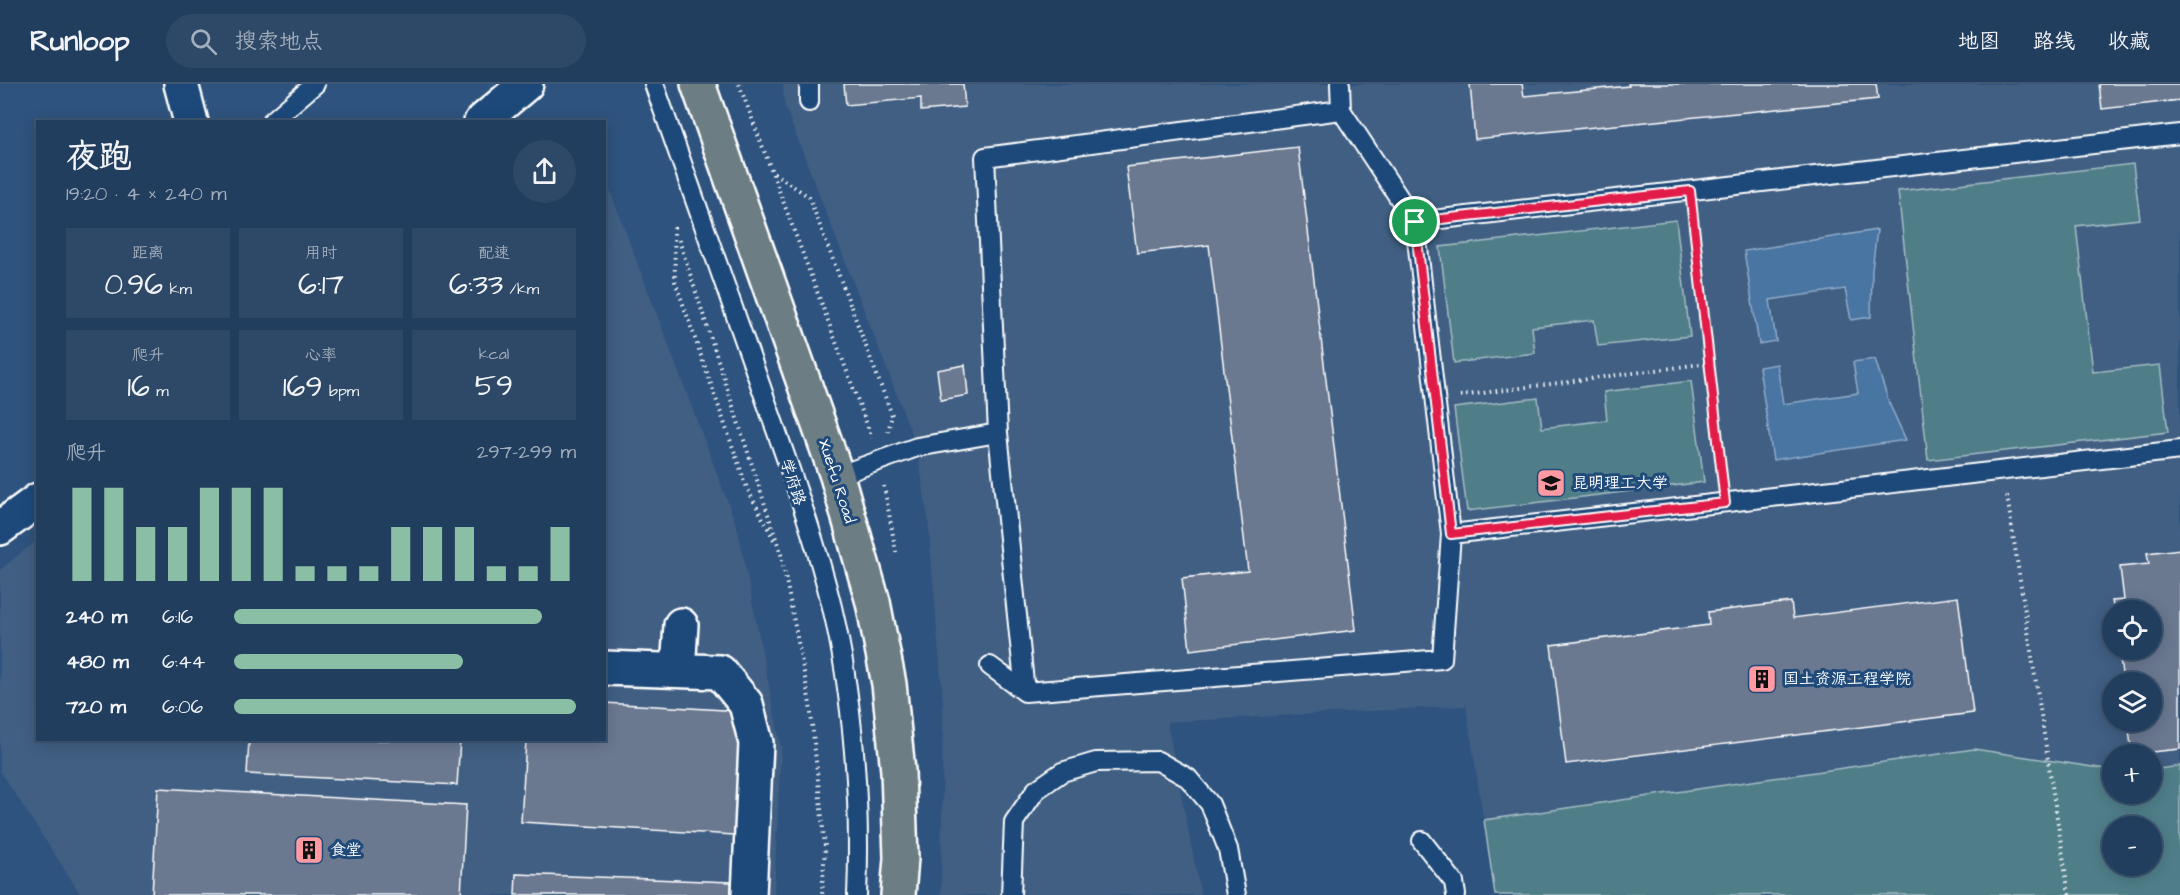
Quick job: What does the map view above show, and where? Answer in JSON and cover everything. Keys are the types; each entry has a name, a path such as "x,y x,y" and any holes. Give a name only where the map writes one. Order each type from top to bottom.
{"main road":[{"name":"Xuefu Road","path":"698,84 837,476 873,602 889,684 898,771 901,858 898,895"}],"street":[{"path":"181,84 190,120"},
{"path":"483,120 526,84"},
{"path":"0,528 36,501"},
{"path":"678,670 681,625"},
{"path":"606,668 720,672 747,704 756,743 748,895"}],"lane":[{"path":"273,120 315,84"},
{"name":"学府路","path":"654,84 772,419 832,607 852,736 857,796 857,895"},
{"path":"990,666 1025,692 1442,659 1451,534 1415,222 1341,110 1340,84"},
{"path":"1025,692 998,433 985,157 1341,110"},
{"path":"1415,222 2180,134"},
{"path":"837,476 917,447 998,433"},
{"path":"1451,534 2180,450"},
{"path":"1011,895 1014,822 1036,790 1062,772 1096,762 1158,761 1188,778 1210,804 1228,849 1236,895"},
{"path":"1422,841 1454,882 1456,895"}],"path":[{"path":"772,172 809,197 892,415"},
{"path":"1690,191 1725,503"},
{"path":"672,215 675,281 747,488 781,554"},
{"path":"674,227 781,554 810,704 825,847 822,895"},
{"path":"1435,399 1709,363"},
{"path":"2004,471 2069,895"}],"shaded area":[{"name":"昆明理工大学","path":"783,84 2180,84 2180,895 1495,895 1466,706 1167,722 1201,895 941,895 943,704 928,519 917,447 784,104"},
{"path":"606,180 738,529 781,747 774,895 81,895 0,771 0,570 36,541 36,741 606,741"},
{"path":"1877,230 1872,270 1871,317 1851,320 1845,289 1770,300 1776,341 1759,344 1744,251"},
{"path":"1875,359 1889,403 1906,440 1773,460 1759,367 1777,364 1783,404 1858,393 1853,362"}],"green space":[{"path":"2133,164 2140,219 2076,226 2093,372 2160,365 2168,432 1928,460 1898,191"},
{"path":"1676,220 1690,336 1598,346 1594,320 1532,327 1535,353 1454,363 1440,247"},
{"path":"1691,381 1704,482 1467,511 1454,408 1538,398 1542,428 1607,420 1604,392"},
{"path":"1974,749 2102,768 2102,804 2162,804 2162,768 2180,766 2180,895 1495,895 1484,820"}],"building":[{"path":"844,84 963,84 965,107 921,111 921,98 846,105"},
{"path":"1470,84 1522,84 1524,96 1629,86 1628,84 1876,84 1878,99 1475,139"},
{"path":"2099,84 2180,84 2180,100 2102,109"},
{"path":"1298,147 1356,630 1190,650 1182,578 1248,571 1209,245 1137,253 1126,167"},
{"path":"965,365 968,395 941,400 937,370"},
{"path":"2180,549 2180,749 2162,751 2162,744 2131,744 2129,732 2162,732 2162,672 2122,672 2120,660 2162,660 2162,600 2124,600 2120,567 2149,564 2147,553"},
{"name":"国土资源工程学院","path":"1958,597 1973,713 1566,764 1551,645 1709,625 1708,612 1791,602 1793,618"},
{"path":"606,703 741,711 734,835 521,822 526,741 606,741"},
{"path":"249,741 460,741 457,785 247,774"},
{"name":"食堂","path":"158,788 466,805 461,895 152,895"},
{"path":"516,874 731,882 731,895 515,895"}],"place":[{"name":"昆明理工大学","path":"1551,483"},
{"name":"国土资源工程学院","path":"1762,679"},
{"name":"食堂","path":"309,850"}],"route":[{"path":"1690,191 1725,503 1451,534 1415,222 1690,191"}]}
